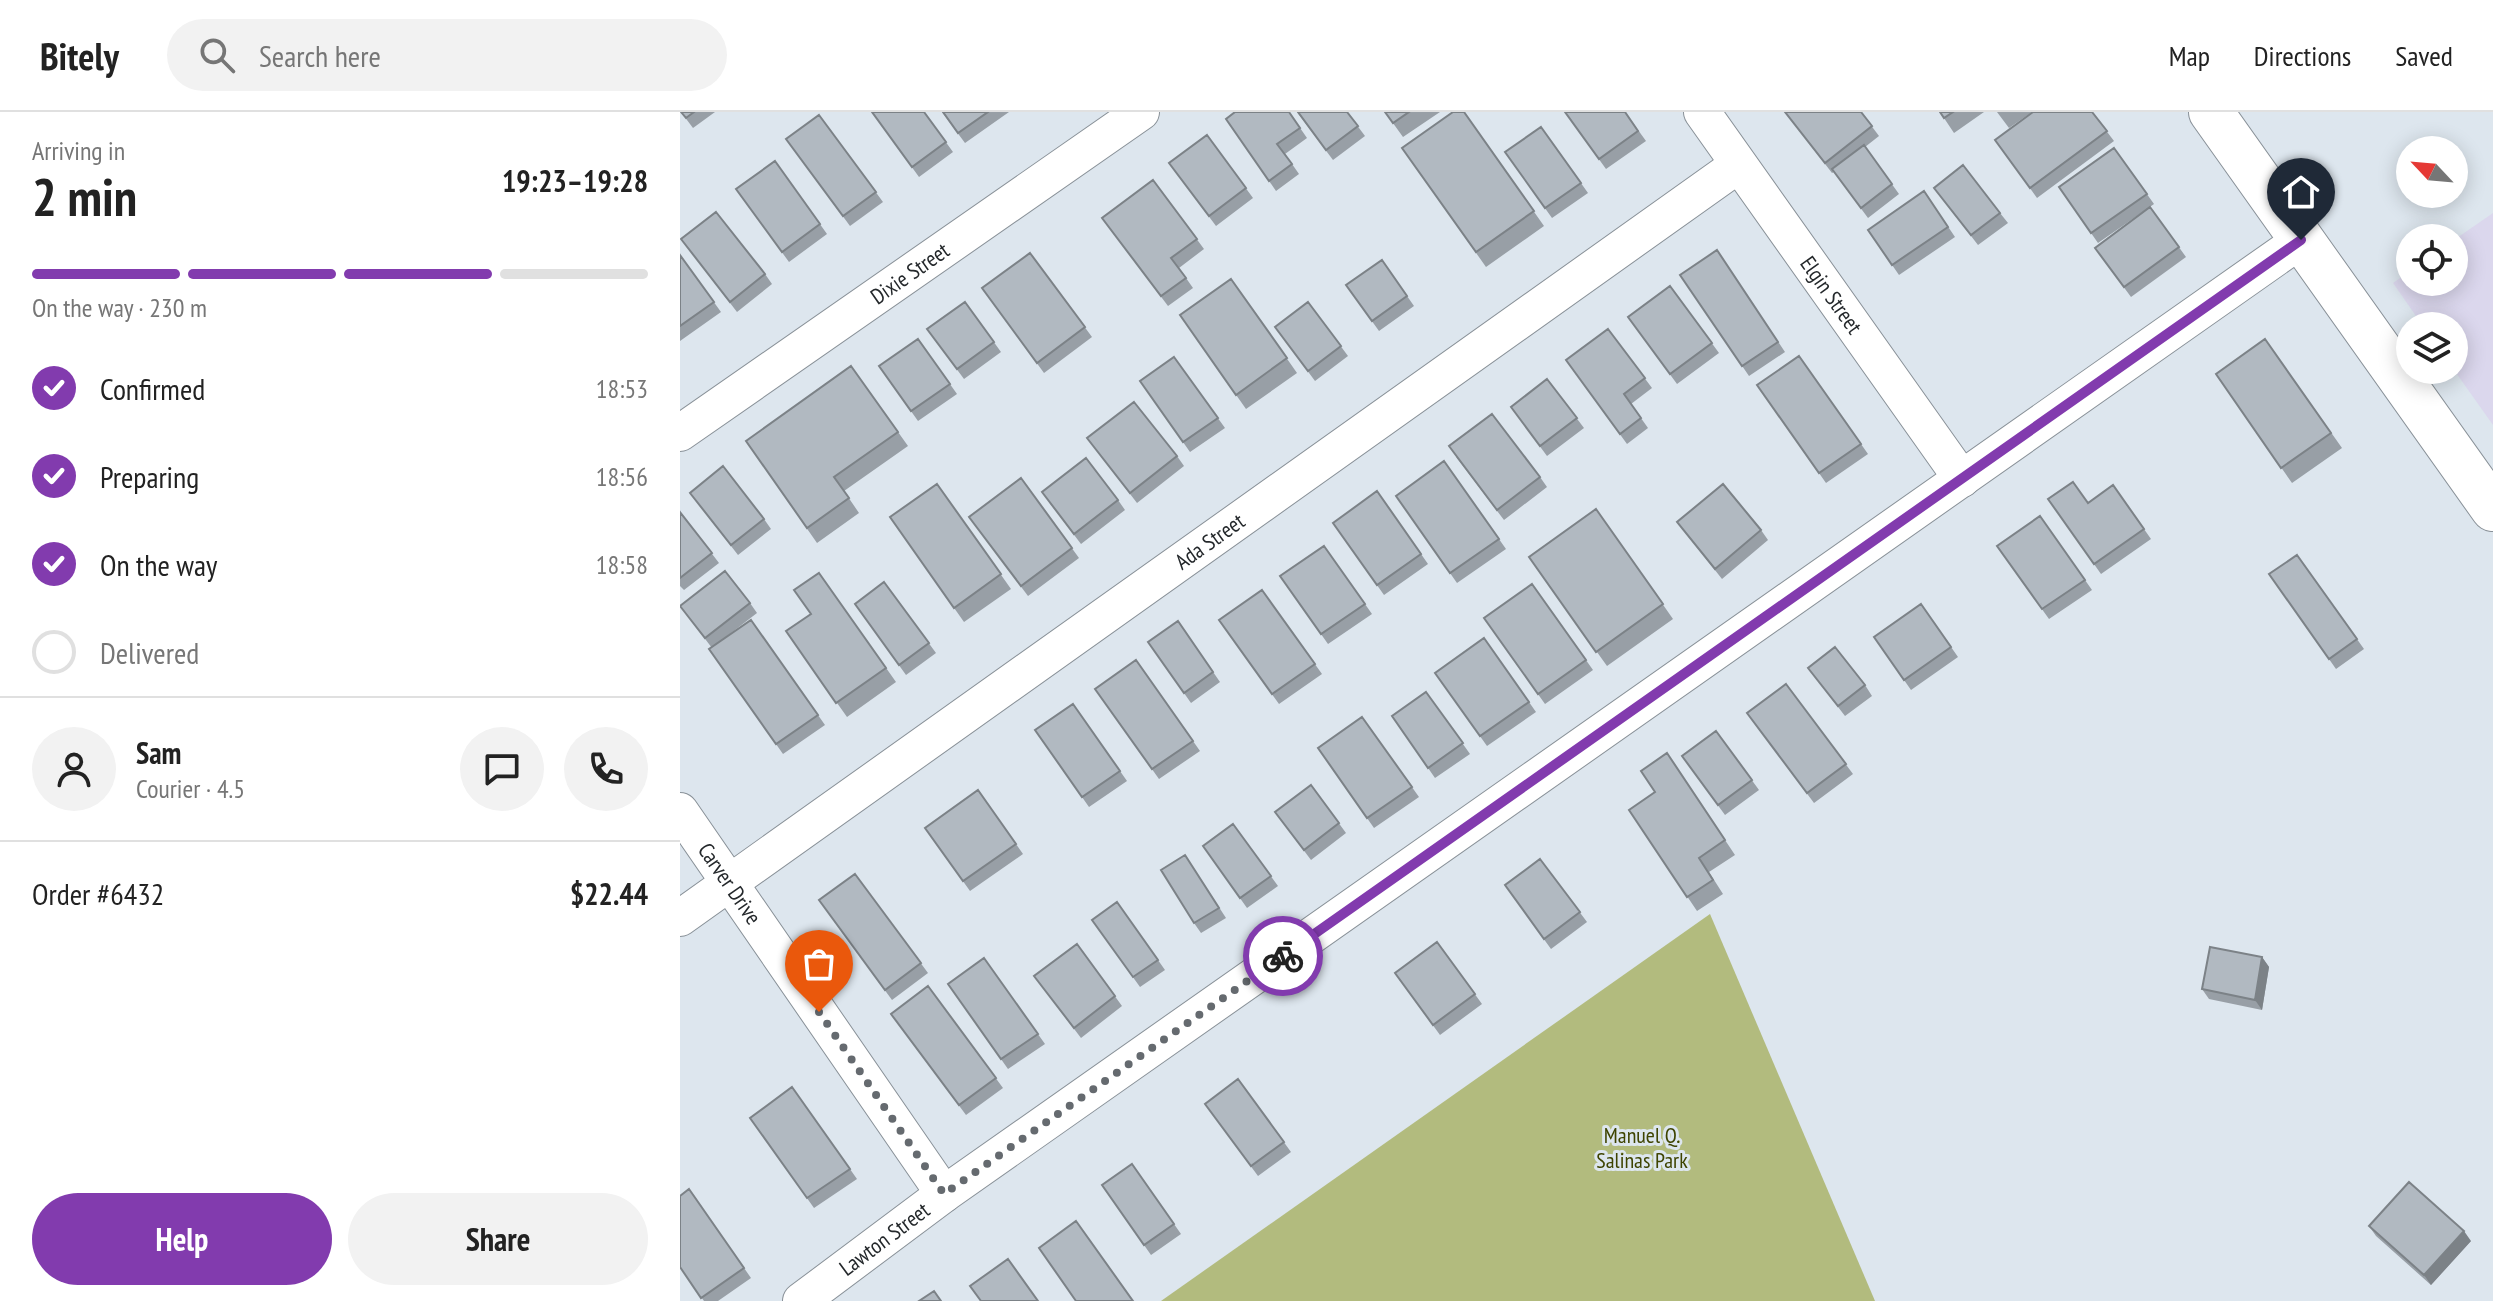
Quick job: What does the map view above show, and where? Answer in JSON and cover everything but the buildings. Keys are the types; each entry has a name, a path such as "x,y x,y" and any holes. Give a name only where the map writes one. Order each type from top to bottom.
{"main road":[{"path":"2211,112 2493,509"}],"street":[{"name":"Dixie Street","path":"680,433 1141,112"},
{"name":"Elgin Street","path":"1702,112 1962,479"},
{"name":"Ada Street","path":"680,918 1738,165"},
{"name":"Lawton Street","path":"801,1301 944,1194 2301,240"},
{"name":"Carver Drive","path":"680,811 944,1194"}],"shaded area":[{"path":"2493,213 2493,425 2464,384 2468,384 2468,312 2413,312 2402,296 2468,296 2468,230"}],"green space":[{"name":"Manuel Q. Salinas Park","path":"1710,914 1875,1301 1161,1301"}],"way so far":[{"path":"819,1012 944,1194 1283,956"}],"route":[{"path":"1283,956 2301,240"}]}
